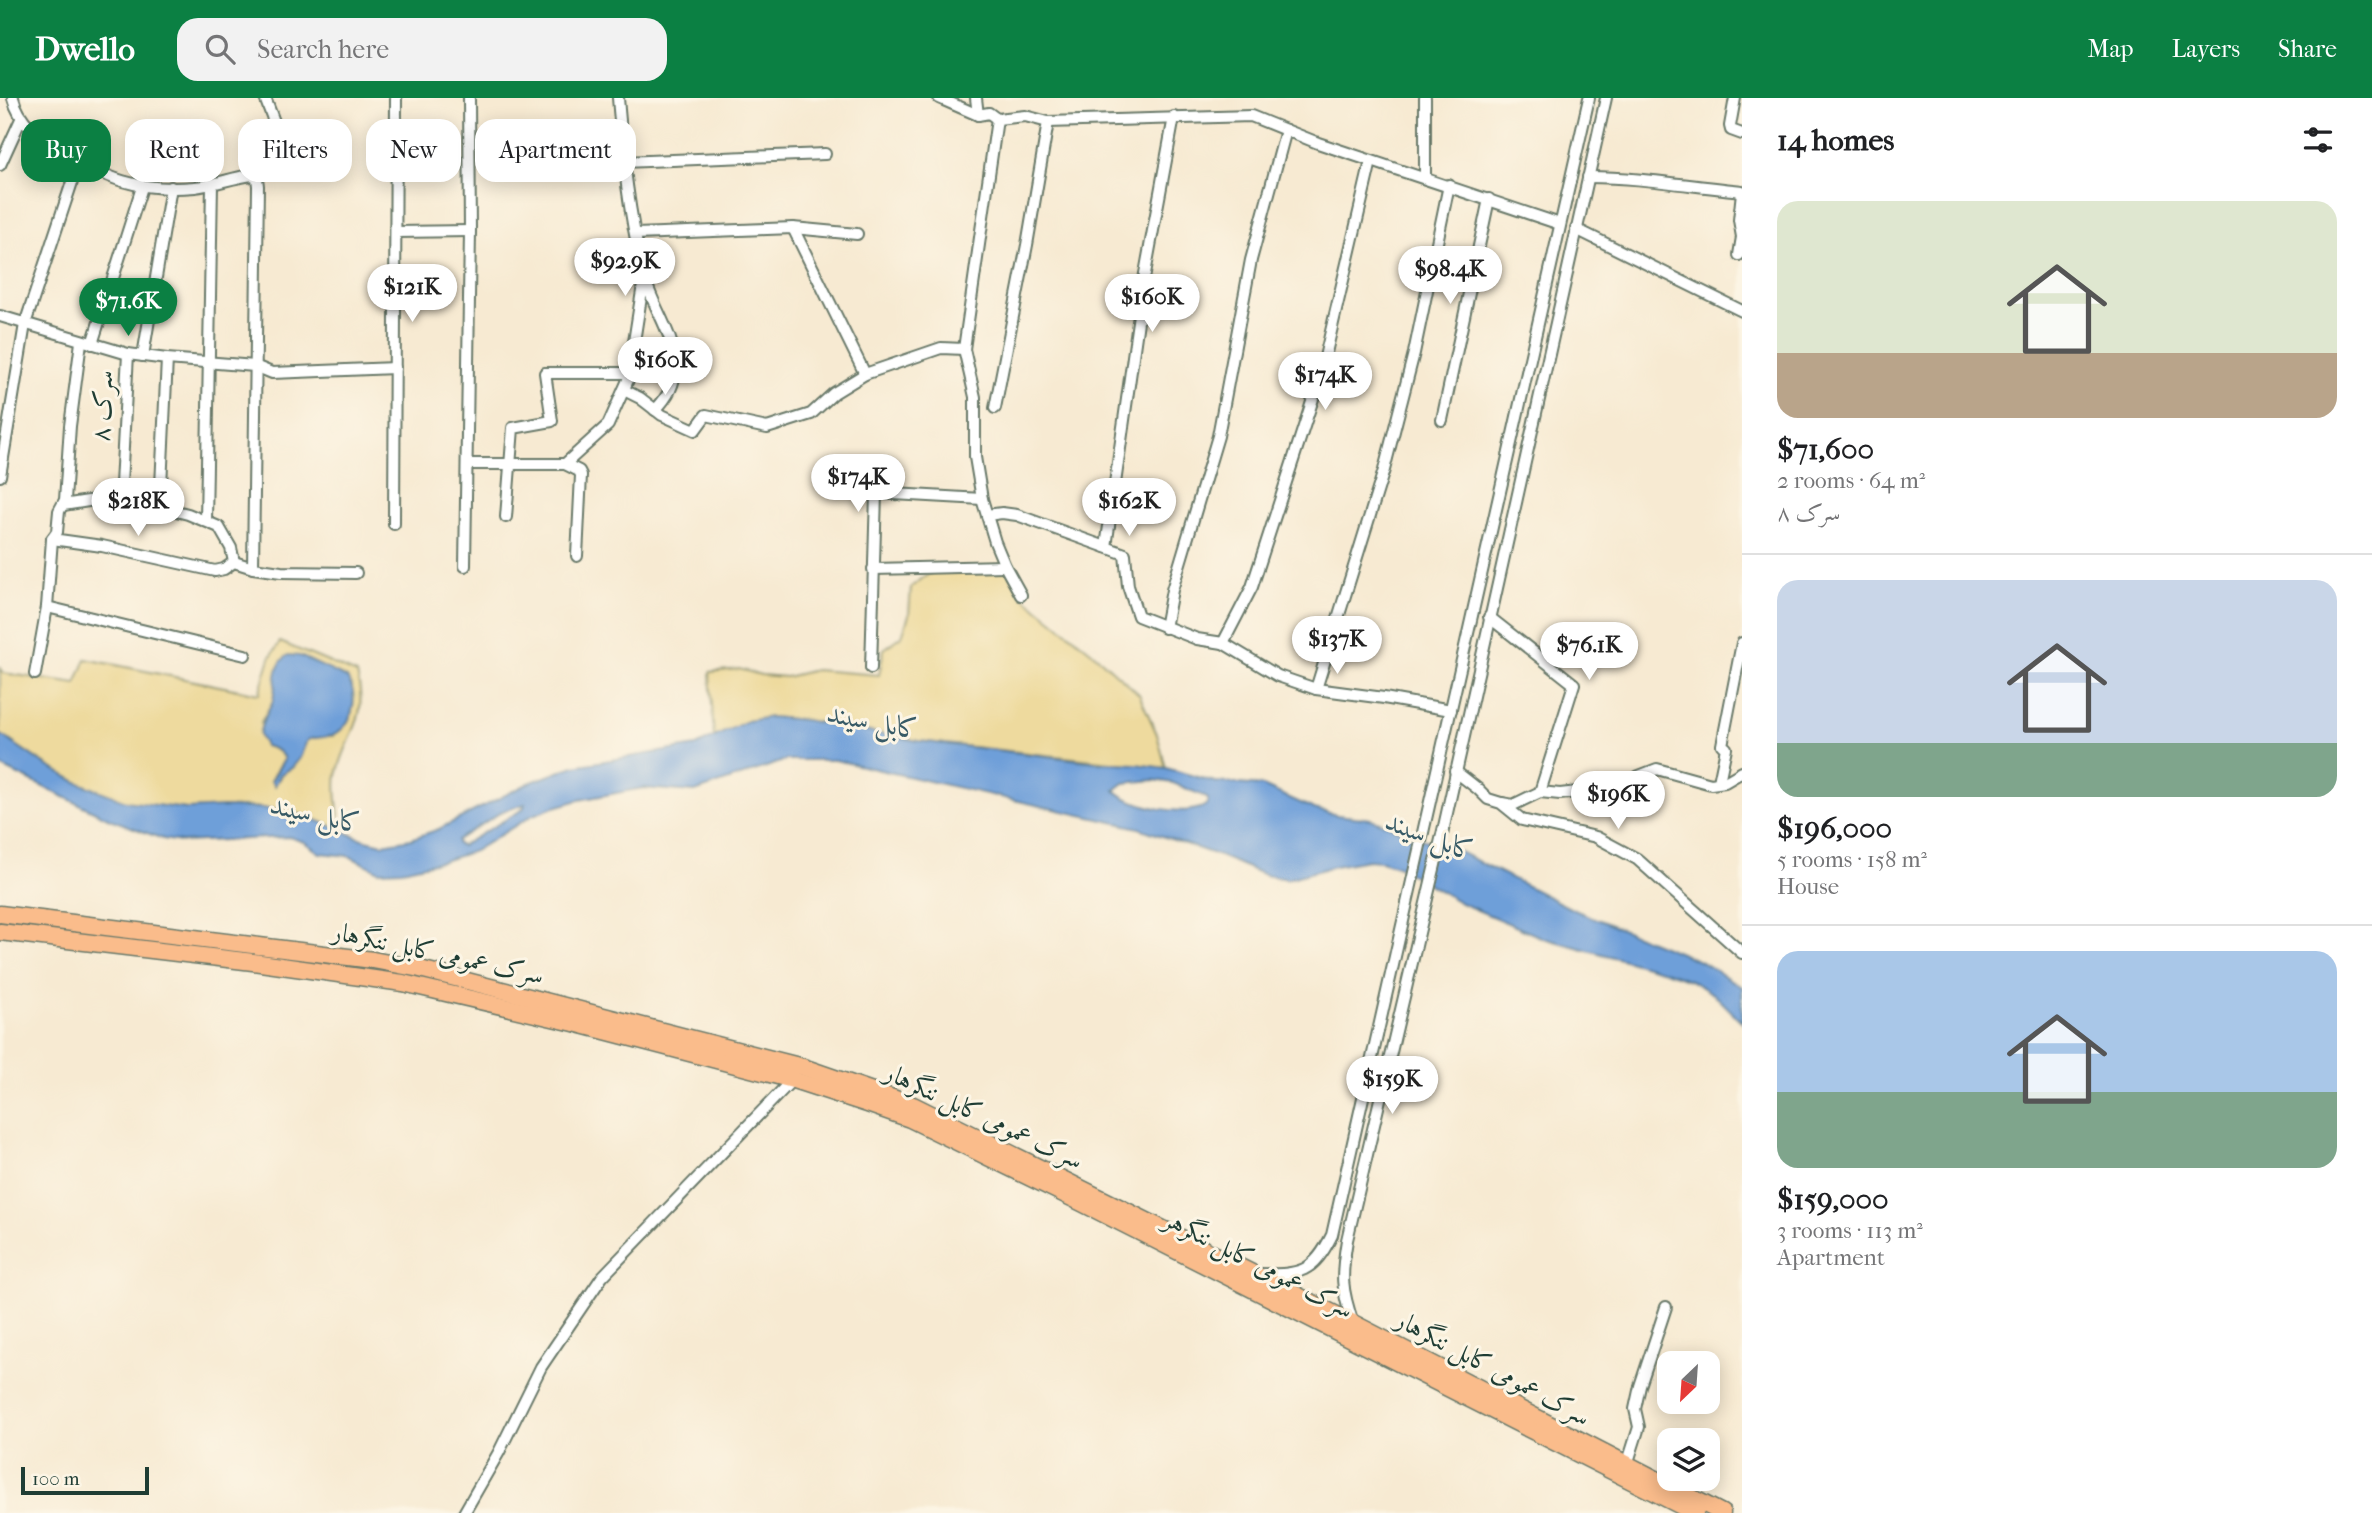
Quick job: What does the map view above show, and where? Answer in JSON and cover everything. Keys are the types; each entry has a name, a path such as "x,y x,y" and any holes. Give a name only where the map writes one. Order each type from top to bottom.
{"highway":[{"name":"سرک عمومی کابل ننگرهار","path":"0,914 121,938 403,983 798,1073 913,1105 1353,1323 1722,1513"},
{"name":"سرک عمومی کابل ننگرهار","path":"0,932 121,938"},
{"name":"سرک عمومی کابل ننگرهر","path":"798,1073 922,1124 1695,1513"}],"street":[{"path":"0,165 21,118 13,98"},
{"path":"264,98 273,119"},
{"path":"394,524 396,98"},
{"path":"465,566 470,231 469,98"},
{"path":"618,98 620,119"},
{"path":"939,98 978,115 989,113 997,119 1025,116 1048,122 1251,116 1371,161 1560,224"},
{"path":"976,98 978,115"},
{"path":"1425,98 1425,178"},
{"path":"1253,1274 1283,1275 1304,1270 1320,1258 1332,1235 1589,98"},
{"path":"1353,1323 1343,1295 1343,1261 1445,822 1606,98"},
{"path":"1735,98 1730,126 1731,130 1742,134"},
{"path":"1106,547 1144,279 1174,117"},
{"path":"997,119 964,349 975,397 975,457 982,499 1005,566 1021,595"},
{"path":"995,408 1048,122"},
{"path":"1165,628 1172,590 1218,436 1251,260 1286,130"},
{"path":"636,162 825,155"},
{"path":"1223,643 1252,587 1321,374 1371,161"},
{"path":"111,178 142,187 194,187 238,176"},
{"path":"1588,177 1629,177 1659,183 1742,191 1739,220 1742,237 1739,255"},
{"path":"0,476 25,324 72,182"},
{"path":"253,568 258,182"},
{"path":"627,182 644,278 671,344 676,364 670,389 656,410"},
{"path":"206,521 212,184"},
{"path":"1316,690 1384,470 1414,353 1449,185"},
{"path":"35,674 47,607 52,539 57,532 59,511 66,493 70,426 87,343 142,187"},
{"path":"143,356 171,187"},
{"path":"1442,420 1489,199"},
{"path":"636,234 793,228 857,234"},
{"path":"793,228 865,374"},
{"path":"1576,229 1742,311"},
{"path":"396,232 470,231"},
{"path":"565,464 601,434 624,390 630,373 644,278"},
{"path":"0,316 128,354 255,366 272,373 395,368"},
{"path":"624,390 662,415 695,430 706,415 767,428 811,414 834,393 865,374 941,348 964,349"},
{"name":"سرک ۸","path":"120,503 128,354"},
{"path":"160,507 167,359"},
{"path":"506,517 513,428 552,421 545,373 630,373"},
{"path":"467,464 565,464 579,471 577,556"},
{"path":"871,668 876,493 982,499"},
{"path":"62,505 95,500 150,510 160,507 188,514 219,527 231,548 234,562"},
{"path":"987,515 1017,515 1125,554 1128,586 1138,616 1196,639 1223,643 1278,676 1316,690 1451,710"},
{"path":"1490,538 1506,542"},
{"path":"52,539 102,546 215,571 234,562"},
{"path":"234,562 281,572 356,573"},
{"path":"873,569 1005,566"},
{"path":"47,607 246,655"},
{"path":"1489,617 1574,684 1540,792"},
{"path":"1719,782 1726,748 1722,745 1742,643"},
{"path":"1455,771 1488,799 1513,804 1540,792 1560,794 1622,787 1657,769 1703,783 1725,782 1742,772"},
{"path":"1501,803 1522,820 1596,837 1637,859 1742,954"},
{"path":"464,1513 499,1452 541,1367 601,1278 798,1073"},
{"path":"1626,1465 1639,1427 1635,1409 1640,1386 1666,1307"}],"sand":[{"path":"1005,566 1021,595 1139,694 1157,734 1166,768 919,741 805,720 771,717 747,721 714,739 710,672 739,669 761,675 786,677 815,670 879,675 884,649 902,636 909,615 911,587 934,570"},
{"path":"280,642 357,674 360,691 359,716 341,760 336,781 340,830 302,816 272,809 180,809 128,802 77,783 0,734 0,667 3,673 76,684 86,659 259,694 270,658","holes":["273,701 332,736 307,740 297,760 281,774 279,780 273,775 284,759 278,752 265,746 261,722"]}],"water":[{"path":"288,655 300,656 347,678 353,692 353,708 347,723 341,729 332,735 307,740 300,758 292,768 281,774 275,786 271,781 284,759 278,751 265,746 259,735 274,697 279,665"},
{"path":"771,717 805,720 919,741 1097,762 1136,764 1166,768 1215,782 1263,786 1314,809 1371,819 1410,837 1444,844 1572,909 1702,962 1742,987 1742,1022 1715,995 1690,980 1543,938 1461,903 1397,866 1381,861 1368,860 1335,866 1287,879 1265,875 1139,828 835,760 786,760 695,792 643,788 579,800 533,815 474,851 402,870 379,871 349,856 320,853 304,842 289,837 181,842 163,839 110,819 0,766 0,734 44,764 77,782 126,801 187,809 223,807 285,811 383,844 411,839 439,829 529,783 574,766 696,746 747,721","holes":["1154,780 1173,783 1204,796 1208,799 1207,804 1188,810 1160,809 1133,801 1115,790 1124,783","525,804 523,809 461,846 457,844 457,840 503,811"]}],"water label":[{"name":"کابل سيند","path":"874,721"},
{"name":"کابل سيند","path":"317,814"},
{"name":"کابل سيند","path":"1431,836"}]}
